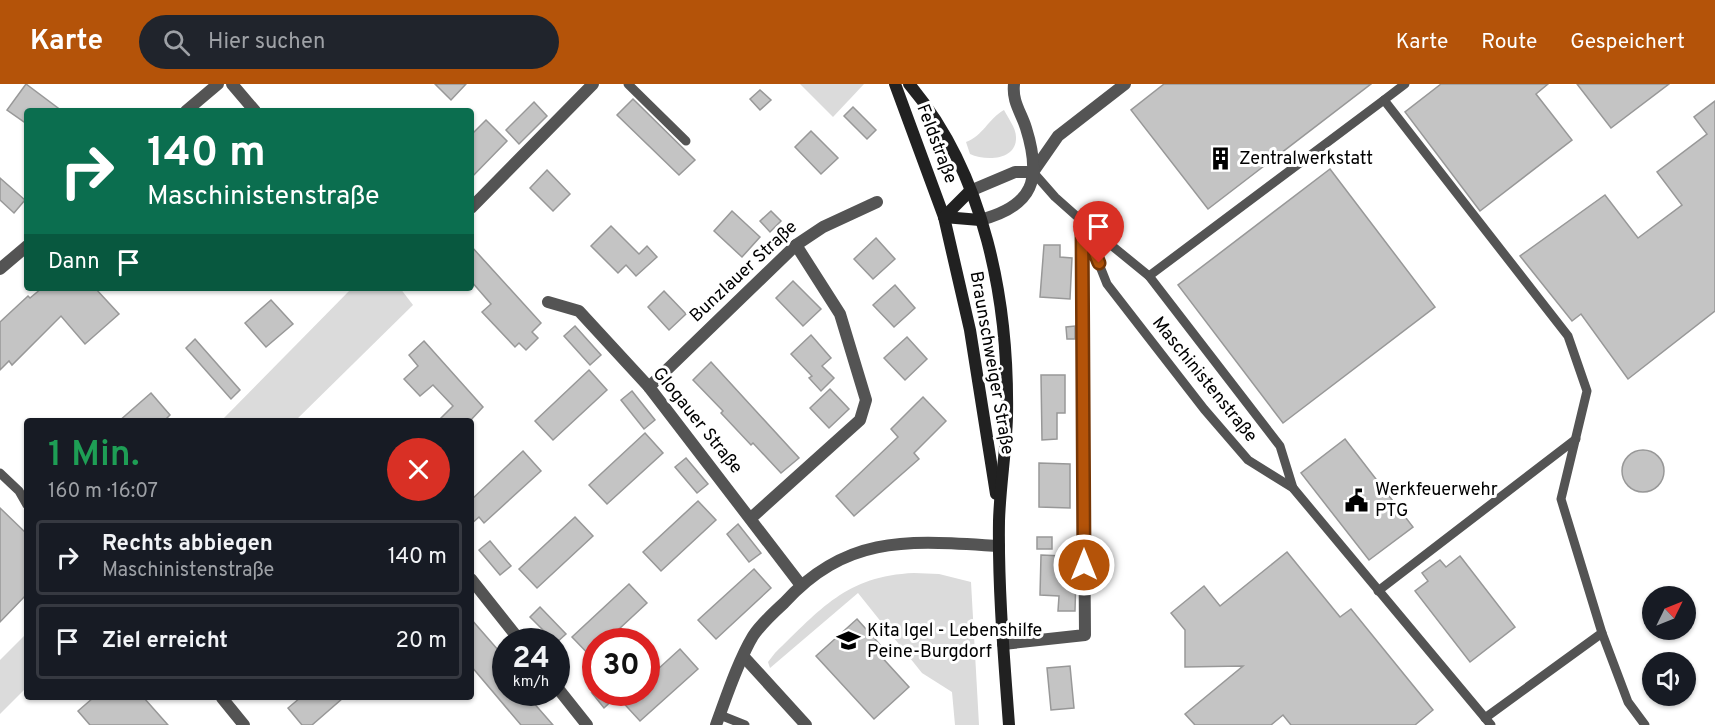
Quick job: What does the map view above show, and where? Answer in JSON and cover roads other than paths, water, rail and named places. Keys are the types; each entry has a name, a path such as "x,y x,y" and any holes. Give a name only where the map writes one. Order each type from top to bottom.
{"street":[{"path":"190,108 218,84"},
{"path":"232,84 252,108"},
{"path":"474,205 593,84"},
{"name":"Feldstraße","path":"895,84 944,217"},
{"name":"Feldstraße","path":"909,84 930,109 970,191 980,219"},
{"path":"944,217 980,219 1016,207 1030,191 1033,172 1026,127 1014,98 1014,84"},
{"path":"1033,172 1058,136 1125,84"},
{"path":"944,217 970,191 1015,172 1033,172"},
{"name":"Bunzlauer Straße","path":"649,387 796,244 823,227 877,202"},
{"name":"Braunschweiger Straße","path":"944,217 970,330 999,516"},
{"name":"Braunschweiger Straße","path":"980,219 1003,315 1007,365 1007,418 999,516 999,546 1002,644 1009,725"},
{"path":"1002,644 1084,635 1082,221"},
{"path":"751,518 860,420 866,400 840,314 796,244"},
{"path":"0,269 24,249"},
{"name":"Glogauer Straße","path":"548,302 579,311 649,387 800,584"},
{"path":"718,720 744,657 758,630 800,584 841,558 874,547 916,543 999,546"},
{"path":"474,583 510,628"},
{"path":"744,657 806,725"},
{"path":"224,700 244,725"},
{"path":"570,704 587,725"}],"lane":[{"path":"628,84 686,141"},
{"path":"1149,276 1404,84"},
{"path":"1384,100 1568,336 1587,391 1561,499 1602,633 1628,702 1645,725"},
{"name":"Maschinistenstraße","path":"1033,172 1055,197 1082,221 1107,284 1197,400 1248,460 1293,488 1488,722"},
{"path":"1082,221 1149,276 1280,446 1293,488"},
{"path":"1378,591 1576,439"},
{"path":"0,473 19,491 24,500"},
{"path":"1488,722 1602,633"},
{"path":"718,720 746,725"}],"place":[{"name":"Zentralwerkstatt","path":"1221,159"},
{"name":"Werkfeuerwehr PTG","path":"1357,500"},
{"name":"Kita Igel - Lebenshilfe Peine-Burgdorf","path":"849,641"}]}
